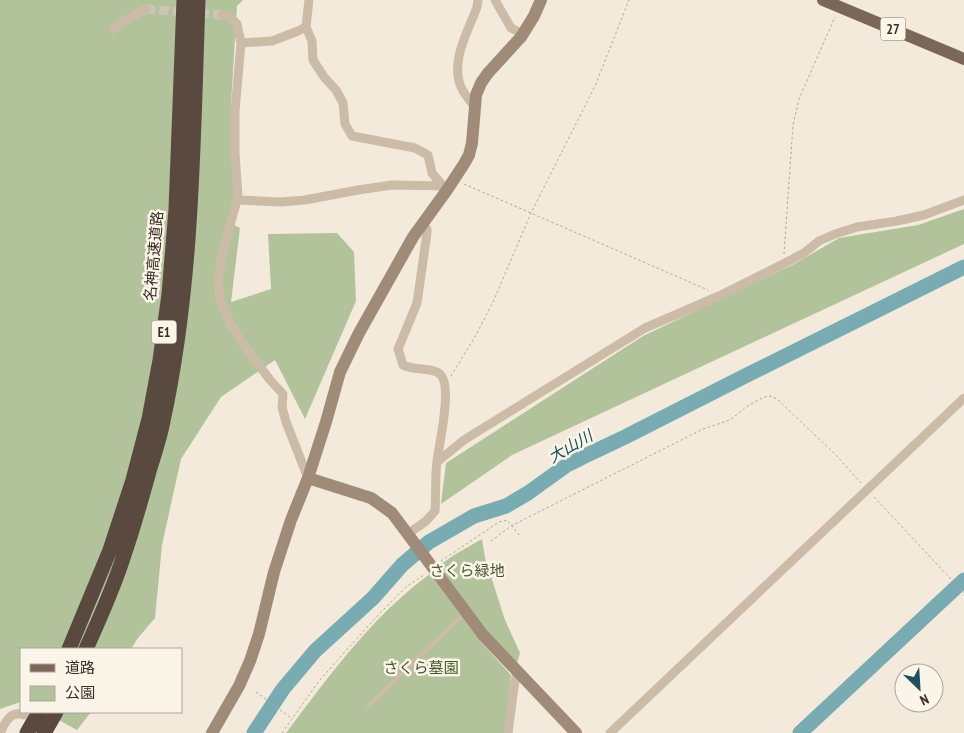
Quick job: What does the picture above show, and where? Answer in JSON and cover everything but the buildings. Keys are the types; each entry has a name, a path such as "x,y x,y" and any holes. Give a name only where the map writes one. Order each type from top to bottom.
{"highway":[{"name":"名神高速道路","path":"69,648 110,550 130,489 149,420 170,294 176,209 184,0"},
{"name":"E1","path":"86,648 124,556 163,422 174,361 183,296 191,210 198,0"},
{"path":"27,733 38,713"},
{"path":"44,733 55,713"}],"main road":[{"name":"27","path":"823,0 964,59"}],"street":[{"path":"309,0 306,26 312,41 313,60 324,77 336,90 342,103 345,124 352,136 415,148 428,155 432,173 449,184"},
{"path":"474,107 462,88 457,72 460,52 477,8 478,0"},
{"path":"495,0 512,28 523,34"},
{"path":"212,733 239,686 250,661 259,634 274,572 291,520 308,478 340,372 359,333 412,237 449,184 459,173 469,155 472,143 476,95 481,83 516,44 534,16 541,0"},
{"path":"113,29 146,9"},
{"path":"222,16 230,17 237,24 241,43 235,153 238,200 221,259 218,282 220,300 231,325 244,345 283,394 282,407 286,422 308,478"},
{"path":"241,43 272,41 306,26"},
{"path":"238,200 280,202 305,200 392,185 449,184"},
{"path":"437,462 464,440 645,328 719,296 783,264 804,253 819,241 857,227 924,215 964,200"},
{"path":"409,534 426,521 435,511 437,462 444,420 445,385 440,374 434,371 408,368 403,365 398,349 417,303 427,233 427,229 421,224"},
{"path":"610,733 964,398"},
{"path":"308,478 372,498 392,513 483,635 576,733"},
{"path":"508,733 517,671"},
{"path":"0,733 6,720 11,716 16,713 24,715"}],"lane":[{"path":"369,705 466,612"}],"path":[{"path":"445,385 476,335 493,302 531,213 595,86 629,0"},
{"path":"783,264 793,125 799,99 839,7"},
{"path":"449,184 531,213 719,296"},
{"path":"491,541 512,525 703,429 730,420 746,407 764,397 771,396 777,399 836,455 964,593"},
{"path":"282,733 320,681 373,620 406,587 426,574 431,565 499,522 507,520 520,536"},
{"path":"256,692 292,719"}],"green space":[{"path":"0,0 243,0 237,6 231,104 235,197 228,222 240,228 231,302 271,289 268,234 337,233 354,252 356,301 305,419 275,360 221,397 181,459 162,545 155,618 132,648 20,648 20,702 0,709"},
{"path":"964,209 964,244 512,455 441,504 446,463 643,336 796,263 839,238 918,225"},
{"name":"さくら緑地","path":"482,539 485,558 505,620 520,653 517,663 486,632 440,570 440,565"},
{"name":"さくら墓園","path":"430,574 481,642 511,675 504,733 286,733 335,669 370,628"},
{"path":"46,713 90,713 77,730"}],"waterway":[{"name":"大山川","path":"254,733 283,689 315,651 373,598 402,565 429,542 474,516 506,506 567,465 964,267"},
{"path":"800,733 964,580"}],"tunnel":[{"path":"146,9 222,15"}]}
